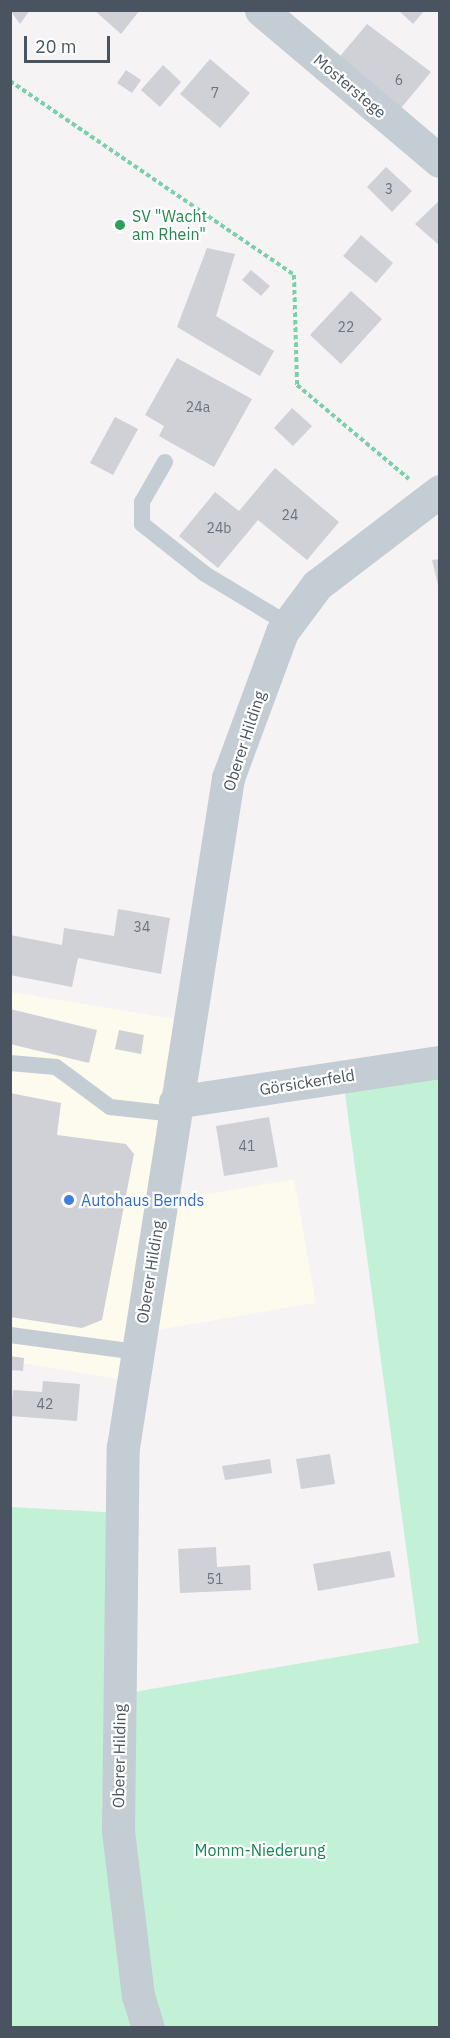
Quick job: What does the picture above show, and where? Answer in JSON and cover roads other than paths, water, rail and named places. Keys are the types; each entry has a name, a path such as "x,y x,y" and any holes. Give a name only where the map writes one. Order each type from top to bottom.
{"street":[{"name":"Mosterstege","path":"261,10 440,161"},
{"name":"Oberer Hilding","path":"148,2028 138,1996 118,1830 123,1447 174,1108 228,778 288,624 317,585 435,494"},
{"name":"Görsickerfeld","path":"174,1108 440,1062"}],"lane":[{"path":"165,462 142,502 142,524 204,574 288,624"},
{"path":"10,1063 56,1067 110,1107 174,1108"},
{"path":"10,1335 138,1352"}],"place":[{"name":"SV \"Wacht am Rhein\"","path":"120,225"},
{"name":"Autohaus Bernds","path":"69,1200"}],"park label":[{"name":"Momm-Niederung","path":"260,1850"}]}
